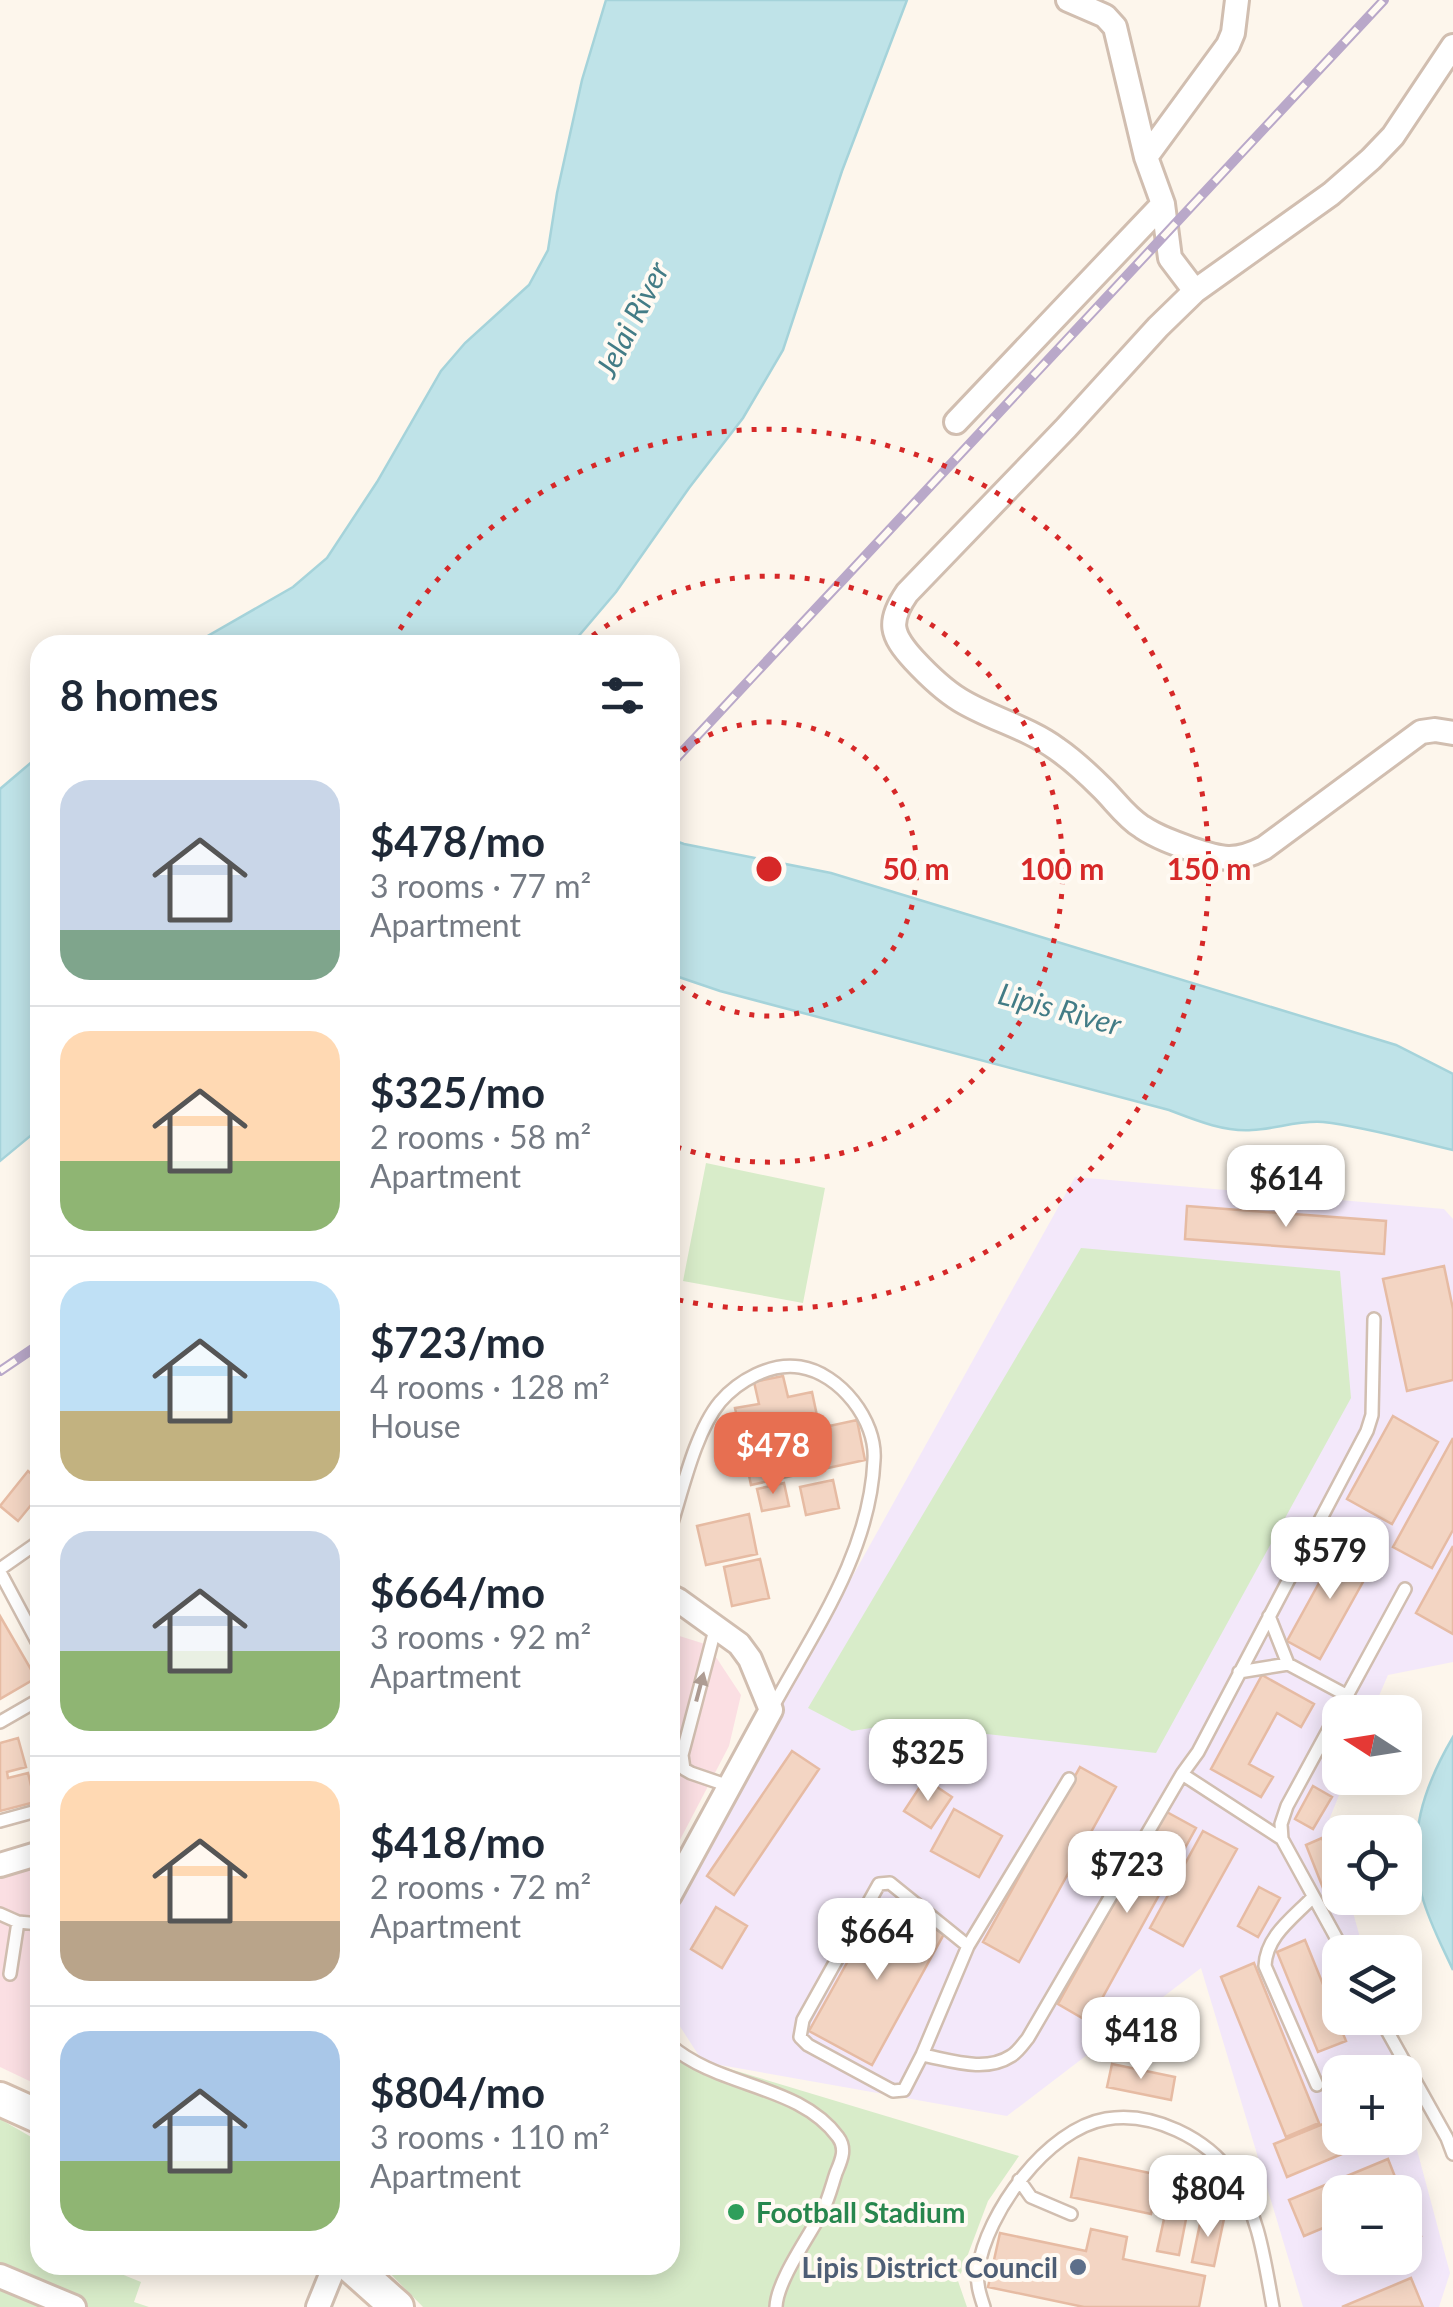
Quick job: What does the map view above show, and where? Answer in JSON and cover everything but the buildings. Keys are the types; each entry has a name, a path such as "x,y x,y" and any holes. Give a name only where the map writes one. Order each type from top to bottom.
{"street":[{"path":"1068,0 1105,16 1115,27 1146,157 1164,204 1170,258 1195,291"},
{"path":"1146,157 1228,44 1237,0"},
{"path":"1453,46 1393,136 1371,160 1331,194 1195,291 907,593 896,608 893,622 896,637 935,682 962,702 1031,732 1061,751 1140,826 1214,857 1232,860 1264,848 1421,732 1453,733"},
{"path":"956,422 1164,204"},
{"path":"680,1601 739,1644 750,1659 771,1710 680,1877"},
{"path":"0,1865 30,1855"},
{"path":"0,2100 30,2113"},
{"path":"318,2307 330,2275"},
{"path":"361,2275 397,2307"},
{"path":"0,2276 74,2307"}],"lane":[{"path":"922,2055 974,2064 996,2063 1014,2055 1028,2038 1198,1752 1358,1450 1372,1415 1374,1319"},
{"path":"680,1496 710,1416 722,1400 760,1373 801,1367 826,1376 861,1410 874,1440 875,1458 863,1532 849,1568 771,1710"},
{"path":"30,1549 0,1570 30,1628"},
{"path":"1334,1935 1282,1840 1283,1814 1404,1589"},
{"path":"1269,1616 1288,1664"},
{"path":"716,1626 682,1755 684,1769 729,1786"},
{"path":"1239,1672 1288,1664 1346,1694"},
{"path":"0,1722 30,1705"},
{"path":"1182,1774 1282,1840"},
{"path":"968,1946 890,1884 879,1884 803,2020 800,2036 808,2045 893,2091 904,2090 968,1946 1068,1779"},
{"path":"0,1822 30,1813"},
{"path":"1313,1898 1272,1940 1265,1966 1317,2085"},
{"path":"0,1914 30,1923"},
{"path":"10,1974 18,1922"},
{"path":"1390,2035 1448,2138 1453,2154"},
{"path":"680,2054 713,2072 799,2103 841,2140 843,2154 825,2206 784,2282 776,2307"},
{"path":"984,2307 977,2274 982,2251 1006,2199 1054,2144 1107,2118 1164,2125 1192,2138 1232,2175 1249,2206 1274,2307"},
{"path":"1020,2180 1031,2198 1071,2214"}],"shaded area":[{"path":"1075,1177 1444,1209 1453,1219 1453,1662 1388,1675 1379,1695 1322,1695 1322,1795 1339,1795 1331,1815 1322,1815 1322,1915 1354,1915 1359,1935 1322,1935 1322,2035 1386,2035 1391,2055 1322,2055 1322,2155 1418,2155 1450,2273 1439,2307 1303,2307 1201,1968 1007,2116 703,2062 680,2026 680,1886"},
{"path":"680,1636 708,1645 741,1695 729,1746 680,1840"},
{"path":"30,1867 30,2081 0,2067 0,1878"}],"green space":[{"path":"706,1163 825,1188 803,1303 683,1281"},
{"path":"1081,1248 1340,1271 1351,1398 1156,1753 897,1724 852,1731 808,1708"},
{"path":"680,2054 1019,2156 988,2201 958,2281 967,2307 423,2307 392,2275 680,2275"},
{"path":"0,2119 30,2136 30,2275 124,2275 141,2282 134,2302 149,2307 0,2307"}],"water":[{"name":"Jelai River","path":"606,0 907,0 842,171 783,350 743,418 616,592 579,635 209,635 293,587 327,558 377,482 441,371 465,343 529,285 548,250 582,80"},
{"path":"30,764 30,1136 0,1161 0,789"},
{"name":"Lipis River","path":"680,843 831,873 1396,1045 1453,1074 1453,1150 1323,1122 1252,1130 1220,1127 1169,1110 680,977"},
{"path":"1453,1737 1453,1970 1422,1892 1421,1815 1433,1775"}],"railway":[{"path":"680,754 1384,0"},
{"path":"0,1371 30,1351"}],"place":[{"name":"Football Stadium","path":"736,2212"},
{"name":"Lipis District Council","path":"1078,2267"}]}
